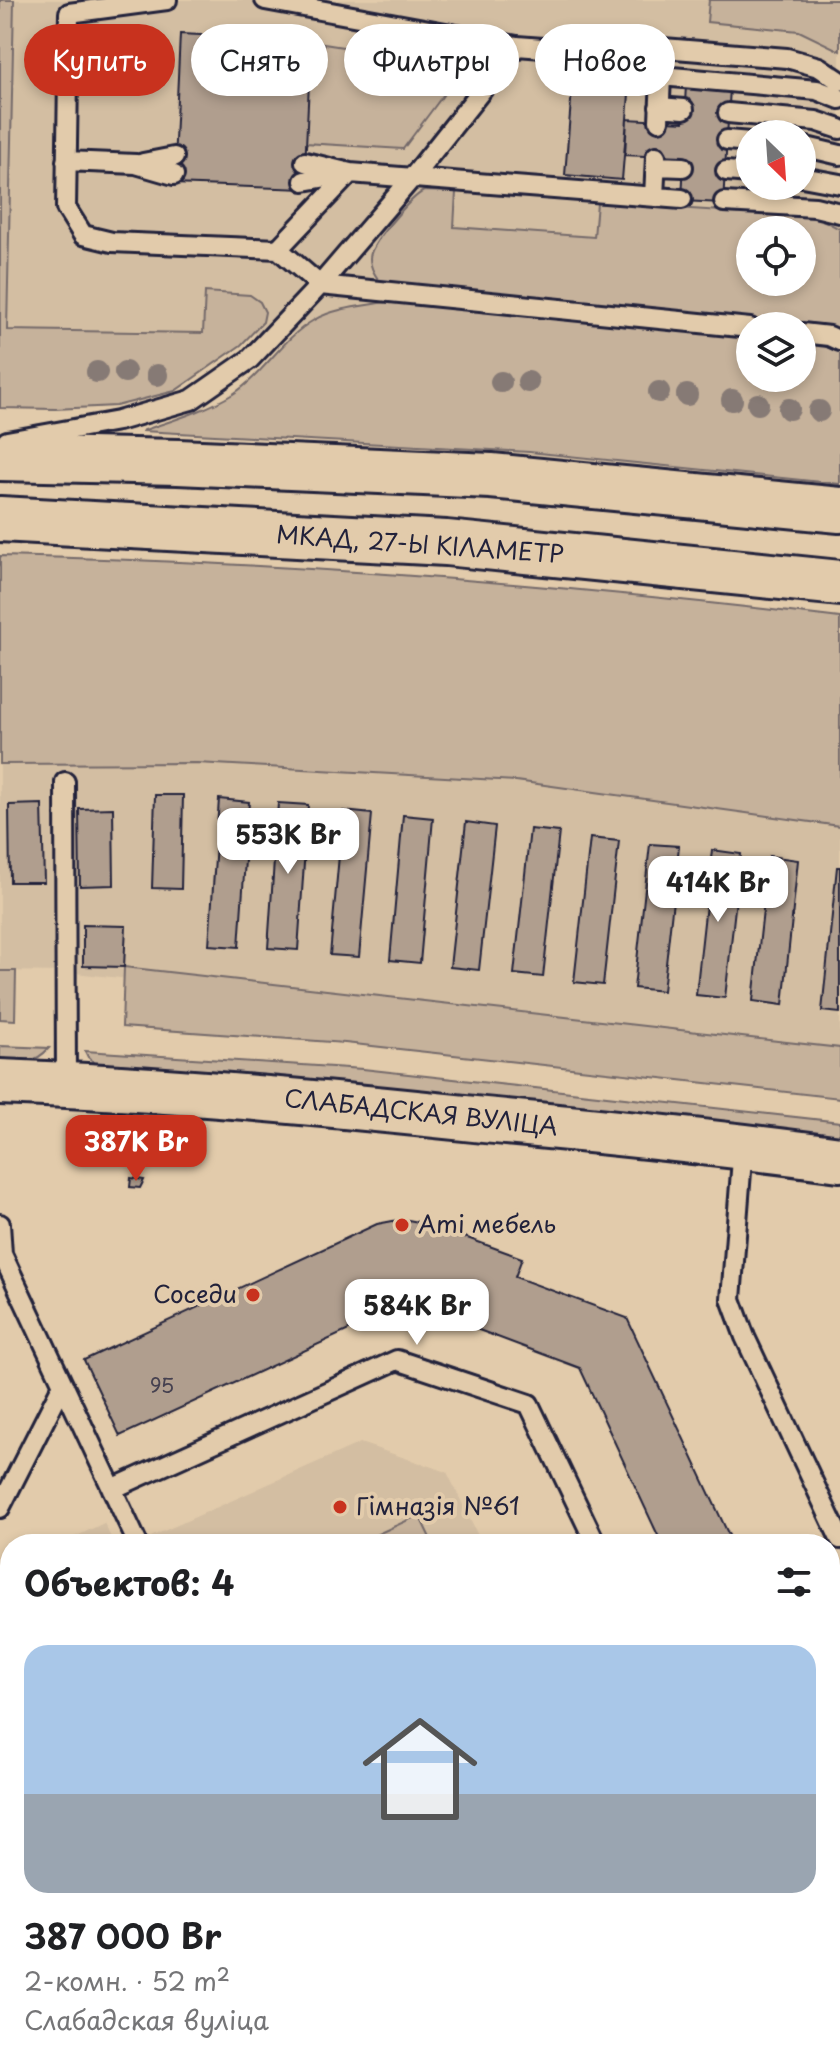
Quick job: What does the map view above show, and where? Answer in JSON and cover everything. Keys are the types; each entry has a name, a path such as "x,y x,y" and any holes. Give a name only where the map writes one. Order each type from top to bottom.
{"main road":[{"path":"0,458 178,462 491,476 840,510"},
{"name":"МКАД, 27-Ы КІЛАМЕТР","path":"0,519 446,543 840,583"},
{"name":"СЛАБАДСКАЯ ВУЛІЦА","path":"0,1082 280,1099 743,1146 840,1159"}],"lane":[{"path":"167,0 69,13 66,208 83,235 112,242 278,249 320,285 736,327"},
{"path":"265,0 396,24"},
{"path":"675,49 787,58 819,67 840,81"},
{"path":"675,77 817,90 840,99"},
{"path":"0,442 118,421 191,400 250,359 320,285 477,96"},
{"path":"660,96 659,114 684,109"},
{"path":"728,113 816,121 840,129"},
{"path":"727,140 736,141"},
{"path":"816,149 840,155"},
{"path":"66,161 174,166"},
{"path":"654,197 656,161 683,167"},
{"path":"305,162 350,173 682,199"},
{"path":"726,171 736,172"},
{"path":"278,249 350,173"},
{"path":"304,181 350,173"},
{"path":"816,180 840,184"},
{"path":"724,202 815,207 840,213"},
{"path":"816,335 840,341"},
{"path":"65,782 66,1084"},
{"path":"743,1146 731,1299 745,1337 838,1534"},
{"path":"0,1224 2,1254 133,1534"},
{"path":"112,1489 397,1360 529,1404 591,1534"},
{"path":"0,1508 63,1384"}],"shaded area":[{"path":"0,0 840,0 840,366 816,364 816,312 736,312 736,359 309,334 0,330"},
{"path":"0,0 14,0 7,330 203,333 205,292 250,295 260,302 265,312 263,322 241,345 175,391 116,406 0,408"},
{"path":"709,0 840,0 840,51 799,31 707,22"},
{"path":"328,45 344,47 344,96 443,96 403,149 305,143 308,96 328,96"},
{"path":"424,191 456,192 454,227 594,237 597,203 801,216 736,216 736,296 816,296 817,217 840,229 840,328 816,326 816,312 736,312 736,318 383,286 371,266 372,251 410,202"},
{"path":"385,302 413,302 736,336 736,392 816,392 816,344 819,344 840,352 840,484 529,452 142,431 233,394 254,377 292,336 314,320 339,310"},
{"path":"0,556 210,563 421,576 840,618 840,826 516,781 197,763 0,764"},
{"path":"199,763 520,781 840,826 840,1058 66,972 0,971 0,765"},
{"path":"124,967 840,1048 840,1098 345,1043 122,1027"},
{"path":"0,971 16,971 15,1020 0,1019"},
{"path":"0,1046 49,1048 33,1060 0,1063"},
{"path":"85,1051 363,1069 840,1122 840,1142 100,1067"},
{"name":"Гімназія №61","path":"360,1443 447,1472 477,1534 157,1534"},
{"path":"419,1515 428,1534 378,1534"},
{"path":"104,1523 109,1534 81,1534"}],"building":[{"path":"180,34 191,35 191,96 308,96 304,189 173,184"},
{"path":"686,85 730,88 723,203 682,201 684,158 625,155 627,119 684,122"},
{"path":"571,96 629,96 622,180 565,175"},
{"path":"155,795 183,795 181,889 152,888"},
{"path":"219,799 249,802 239,947 209,945"},
{"path":"278,803 308,805 298,950 268,948"},
{"path":"42,804 44,882 10,882 9,805"},
{"path":"113,808 114,885 80,886 79,809"},
{"path":"343,811 372,814 359,957 330,955"},
{"path":"403,815 433,818 420,963 390,960"},
{"path":"466,822 495,826 479,970 450,967"},
{"path":"530,829 559,832 543,977 514,974"},
{"path":"590,838 619,841 603,985 574,982"},
{"path":"650,844 679,846 663,991 634,988"},
{"path":"712,850 741,854 725,998 696,995"},
{"path":"769,856 798,860 783,1005 753,1001"},
{"path":"837,867 840,867 840,1013 822,1011"},
{"path":"83,925 126,926 124,967 83,966"},
{"path":"131,1178 144,1180 140,1188 130,1187"},
{"path":"403,1219 429,1224 522,1258 515,1277 627,1318 728,1534 657,1534 580,1368 407,1303 120,1436 84,1360 377,1224"}],"place":[{"name":"Ami мебель","path":"402,1225"},
{"name":"Соседи","path":"253,1295"},
{"name":"Гімназія №61","path":"340,1507"}]}
